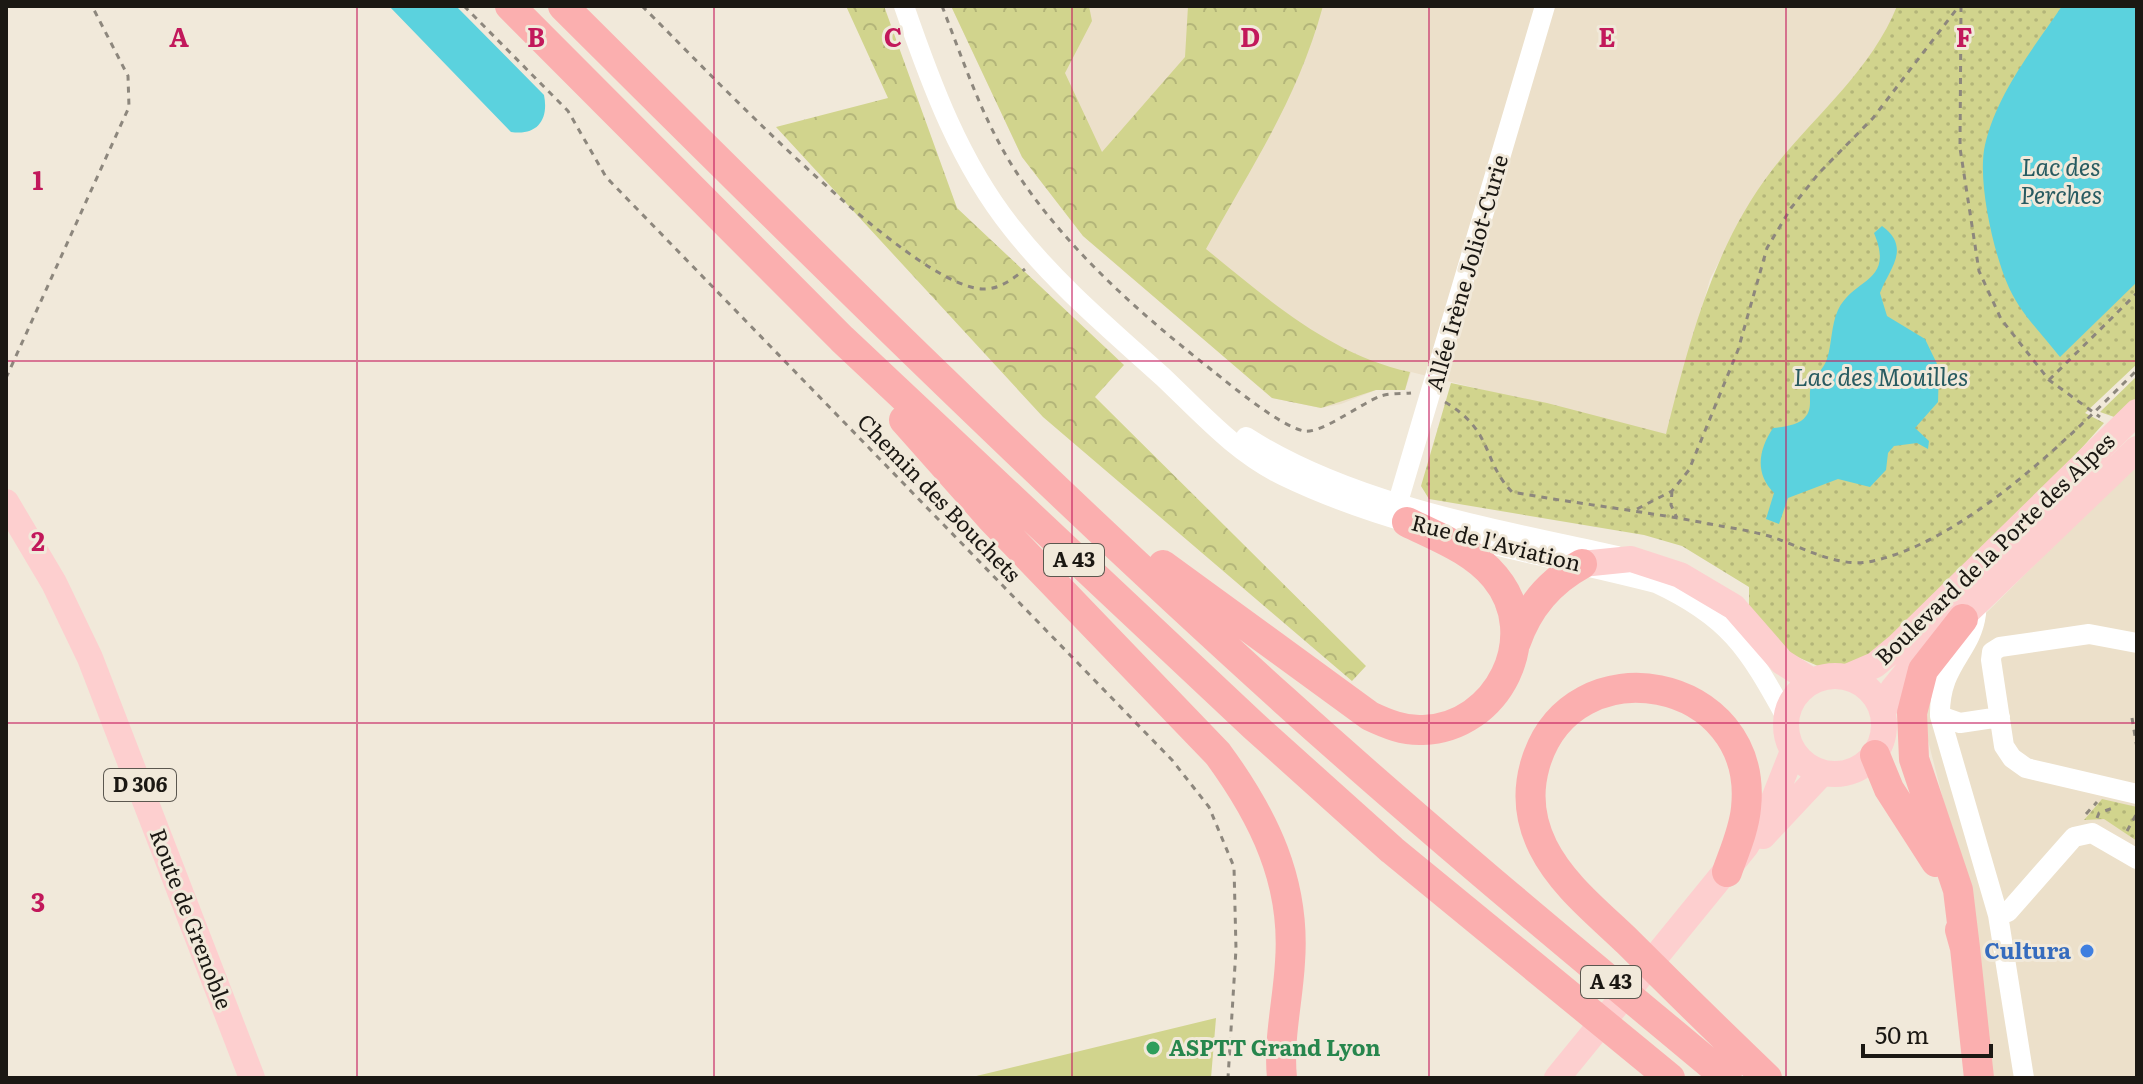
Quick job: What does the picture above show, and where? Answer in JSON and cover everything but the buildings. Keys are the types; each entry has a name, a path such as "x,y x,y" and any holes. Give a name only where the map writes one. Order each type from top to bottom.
{"highway":[{"name":"A 43","path":"510,6 842,339 1015,505 1392,850 1670,1078"},
{"name":"A 43","path":"563,6 1039,473 1424,824 1727,1078"},
{"path":"842,339 930,452 1218,754 1249,796 1274,846 1290,905 1290,961 1279,1055 1282,1078"},
{"path":"1039,473 1370,716 1396,727 1436,729 1472,715 1499,688 1525,621 1545,590 1582,564"},
{"path":"1403,512 1468,554 1494,576 1511,609 1516,644"},
{"path":"1970,613 1923,670 1912,713 1914,759 1958,890 1979,1078"},
{"path":"1727,872 1746,809 1745,775 1728,733 1707,710 1671,692 1630,687 1593,698 1572,710 1553,728 1536,761 1530,796 1535,828 1550,858 1578,893 1767,1078"},
{"path":"1875,755 1889,789 1927,844 1947,883 1965,948"}],"main road":[{"name":"Boulevard de la Porte des Alpes","path":"1847,677 1875,665 1898,646 2130,419"},
{"name":"Boulevard de la Porte des Alpes","path":"1883,712 1893,689 1915,662 1970,613 2137,449"},
{"name":"Route de Grenoble","path":"6,502 54,583 90,658 252,1078"},
{"path":"1582,564 1631,559"},
{"name":"Rue de l'Aviation","path":"1631,559 1680,575 1734,607 1782,662 1812,681"},
{"path":"1847,677 1869,690 1883,712 1882,741 1875,755 1852,772 1822,773 1801,761 1793,751 1787,740 1786,717 1800,690 1812,681 1847,677"},
{"path":"1727,872 1772,804 1793,751"},
{"path":"1558,1077 1727,872 1822,773"}],"street":[{"name":"Rue de l'Aviation","path":"904,6 954,135 991,198 1038,259 1227,439 1282,475 1362,508 1403,512 1504,531 1631,559"},
{"name":"Allée Irène Joliot-Curie","path":"1403,512 1431,398 1545,6"},
{"name":"Rue de l'Aviation","path":"1179,393 1250,440 1298,466 1403,512 1656,583 1696,602 1726,625 1755,662 1786,717"},
{"path":"1970,613 1974,627 1949,667 1939,693 1940,716 1998,915 2024,1078"},
{"path":"2135,806 2026,768 2012,758 2004,746 1991,660 1992,652 2000,647 2089,634 2137,643"},
{"path":"1940,716 1960,723 2000,717"},
{"path":"1998,915 2008,912 2074,837 2088,833 2137,859"}],"path":[{"path":"6,378 129,107 128,76 92,6"},
{"name":"Chemin des Bouchets","path":"464,6 568,111 606,177 1172,760 1209,807 1234,867 1236,949 1228,1078"},
{"path":"642,6 868,223 944,277 981,289 992,287 1008,282 1038,259"},
{"path":"942,6 976,93 1014,168 1080,253 1167,335 1248,400 1304,431 1322,429 1349,411 1384,395 1414,393 1462,413 1476,427 1501,481 1512,492 1677,518"},
{"path":"1635,510 1672,491 1689,470 1738,350 1767,248 1800,196 1882,107 1960,6"},
{"path":"1960,6 1960,148 1979,271 2001,319 2049,380 2093,414 2130,419"},
{"path":"2049,380 2137,293"},
{"name":"Boulevard de la Porte des Alpes","path":"1677,518 1768,535 1843,562 1868,562 1950,527 2043,461 2137,370"},
{"path":"1672,491 1671,505 1677,518"},
{"path":"2132,718 2137,748"},
{"path":"2101,797 2080,821 2088,833 2099,813 2121,808"}],"shaded area":[{"path":"951,6 1897,6 1888,30 1857,74 1771,171 1741,220 1710,279 1666,435 1411,372 1405,390 1376,390 1341,404 1321,408 1272,398 1083,236 1022,157"},
{"path":"2137,463 2137,1078 1991,1078 1975,924 1922,717 1939,660"}],"green space":[{"path":"846,6 884,6 957,208 1124,365 1095,397 1366,666 1352,681 1043,417 776,127 888,98"},
{"path":"951,6 1089,6 1092,21 1065,73 1102,152 1185,57 1188,6 1323,6 1287,102 1206,249 1277,306 1326,339 1381,364 1410,372 1405,390 1376,390 1321,408 1272,398 1083,236 1022,157"},
{"path":"1897,6 2137,6 2137,364 2085,413 2104,423 2039,496 1889,643 1854,664 1818,666 1786,652 1749,611 1749,587 1682,546 1644,535 1429,499 1421,486 1451,383 1547,403 1666,434 1694,330 1734,231 1772,170 1857,72 1886,29"},
{"path":"2137,376 2137,403 2120,419 2100,412"},
{"path":"2102,799 2137,807 2137,841 2104,819 2084,820"},
{"name":"ASPTT Grand Lyon","path":"1216,1018 1211,1078 968,1078"}],"water":[{"path":"389,6 456,6 544,95 543,119 534,129 511,132"},
{"name":"Lac des Perches","path":"2062,6 2137,6 2137,282 2060,357 2024,313 2007,283 1988,215 1983,160 1998,107 2028,55"},
{"name":"Lac des Mouilles","path":"1882,226 1896,242 1897,251 1880,293 1887,316 1925,339 1939,368 1938,402 1915,428 1929,441 1928,449 1917,443 1894,446 1888,453 1886,470 1870,487 1838,479 1788,498 1779,524 1766,519 1774,493 1761,469 1764,444 1773,428 1796,423 1808,413 1811,386 1827,359 1838,310 1845,299 1876,271 1879,249 1874,233"}],"place":[{"name":"Cultura","path":"2087,951"},
{"name":"ASPTT Grand Lyon","path":"1153,1048"}]}
